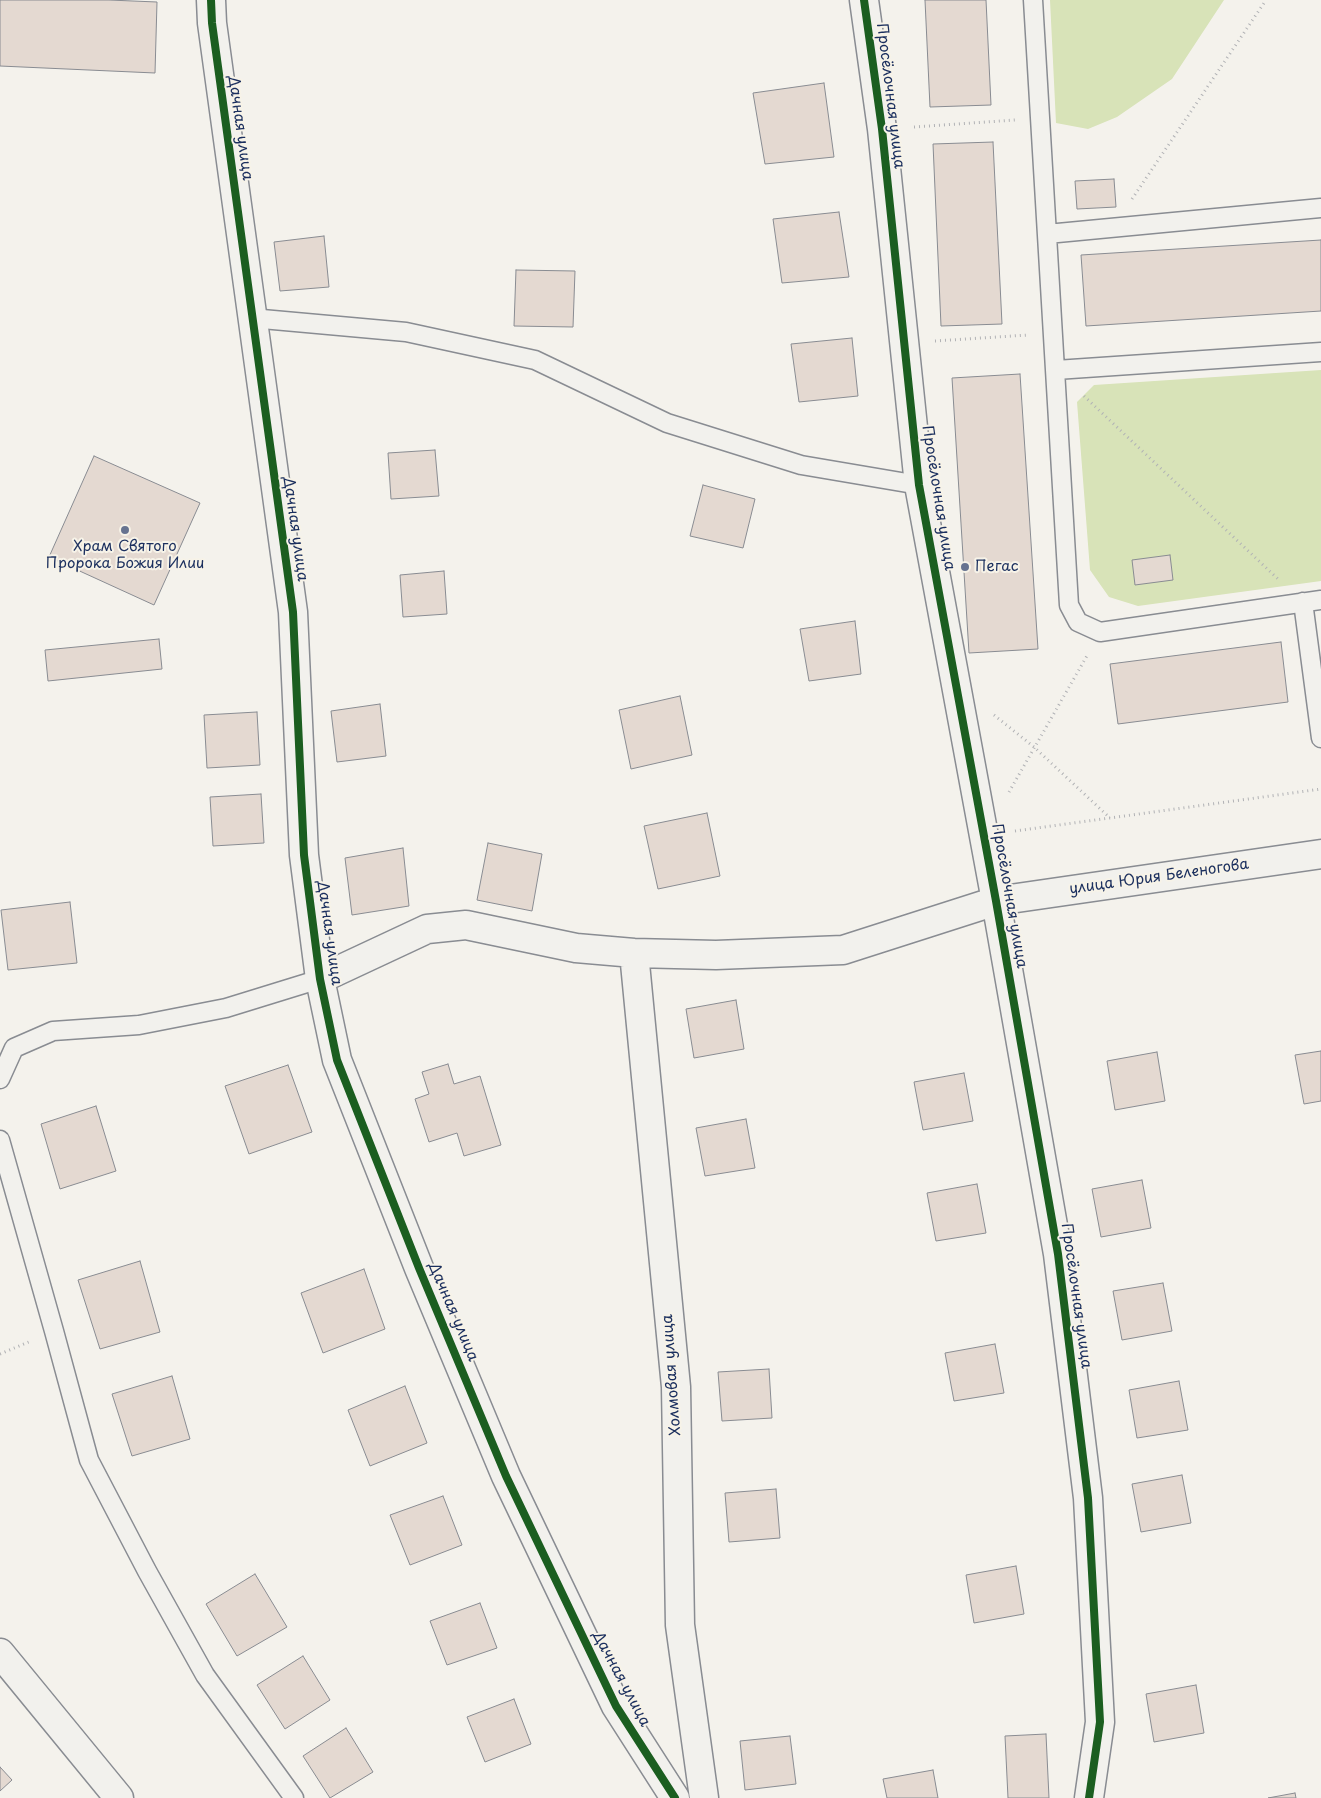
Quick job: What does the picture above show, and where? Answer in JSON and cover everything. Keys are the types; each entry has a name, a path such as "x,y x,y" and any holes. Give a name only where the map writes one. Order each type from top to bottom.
{"street":[{"name":"Дачная улица","path":"211,0 212,23 251,318 293,612 304,855 320,979 337,1060 419,1268 506,1476 616,1706 676,1798"},
{"name":"Просёлочная улица","path":"864,0 882,129 919,485 996,901 1058,1254 1088,1498 1100,1722 1089,1798"},
{"name":"улица Юрия Беленогова","path":"320,979 427,928 466,925 576,948 634,952 716,955 843,950 996,901 1321,854"},
{"name":"Холмовая улица","path":"634,952 676,1387 680,1625 704,1798"},
{"path":"0,1653 119,1798"}],"lane":[{"path":"1033,0 1069,604 1078,622 1100,632 1321,600"},
{"path":"1048,234 1321,208"},
{"path":"251,318 406,332 535,360 667,423 801,465 919,485"},
{"path":"1056,370 1321,352"},
{"path":"1303,602 1321,738"},
{"path":"0,1079 14,1048 53,1031 138,1025 226,1008 320,979"},
{"path":"0,1140 89,1460 147,1571 205,1675 294,1798"}],"path":[{"path":"1113,228 1266,0"},
{"path":"882,129 1040,118"},
{"path":"904,343 1054,333"},
{"path":"1056,370 1303,602"},
{"path":"984,835 1100,632"},
{"path":"956,686 1034,747 1110,818"},
{"path":"984,835 1321,790"}],"green space":[{"path":"1050,0 1224,0 1172,79 1117,117 1088,129 1056,123"},
{"path":"1321,370 1321,581 1138,606 1109,597 1090,570 1077,402 1094,385"}],"building":[{"path":"0,0 157,2 155,73 0,66"},
{"path":"925,0 986,0 991,105 930,107"},
{"path":"824,83 834,157 765,164 753,93"},
{"path":"993,142 1002,324 941,326 933,144"},
{"path":"1114,179 1116,207 1077,209 1075,181"},
{"path":"839,212 849,277 782,283 773,219"},
{"path":"324,236 329,287 280,291 274,242"},
{"path":"1321,240 1321,311 1086,326 1081,255"},
{"path":"516,270 575,271 573,327 514,326"},
{"path":"852,338 858,396 799,402 791,344"},
{"path":"1020,374 1038,649 969,653 952,378"},
{"path":"435,450 439,496 391,499 388,453"},
{"name":"Храм Святого Пророка Божия Илии","path":"94,456 200,503 154,605 49,557"},
{"path":"703,485 755,499 743,548 690,536"},
{"path":"1170,555 1173,580 1135,585 1132,560"},
{"path":"444,571 447,614 403,617 400,575"},
{"path":"855,621 861,674 809,681 800,629"},
{"path":"159,639 162,669 48,681 45,650"},
{"path":"1281,642 1288,702 1118,724 1110,664"},
{"path":"680,696 692,755 631,769 619,710"},
{"path":"380,704 386,756 337,762 331,711"},
{"path":"257,712 260,765 207,768 204,715"},
{"path":"261,794 264,843 213,846 210,797"},
{"path":"707,813 720,876 658,889 644,826"},
{"path":"488,843 542,854 532,911 477,900"},
{"path":"403,848 409,906 352,915 345,858"},
{"path":"70,902 77,963 8,970 1,910"},
{"path":"736,1000 744,1049 694,1058 686,1009"},
{"path":"1321,1051 1321,1101 1304,1104 1295,1055"},
{"path":"1157,1052 1165,1101 1115,1110 1107,1061"},
{"path":"448,1064 454,1084 480,1076 501,1145 464,1156 457,1133 429,1142 415,1099 429,1094 422,1072"},
{"path":"288,1065 312,1132 249,1154 225,1086"},
{"path":"964,1073 973,1121 923,1130 914,1082"},
{"path":"96,1106 116,1171 60,1189 41,1124"},
{"path":"746,1119 755,1168 705,1176 696,1128"},
{"path":"1142,1180 1151,1228 1101,1237 1092,1189"},
{"path":"977,1184 986,1233 936,1241 927,1193"},
{"path":"140,1261 160,1332 100,1349 78,1280"},
{"path":"364,1269 385,1329 323,1353 301,1293"},
{"path":"1163,1283 1172,1331 1122,1340 1113,1291"},
{"path":"995,1344 1004,1393 954,1401 945,1353"},
{"path":"769,1369 772,1418 722,1421 718,1372"},
{"path":"172,1376 190,1439 132,1456 112,1394"},
{"path":"1179,1381 1188,1430 1137,1438 1129,1390"},
{"path":"405,1386 427,1443 370,1466 348,1410"},
{"path":"1182,1475 1191,1523 1141,1532 1132,1484"},
{"path":"776,1489 780,1538 729,1542 725,1493"},
{"path":"443,1496 462,1545 410,1565 390,1515"},
{"path":"1016,1566 1024,1614 974,1623 966,1575"},
{"path":"255,1574 287,1627 237,1656 206,1604"},
{"path":"480,1603 497,1648 447,1665 430,1621"},
{"path":"303,1656 330,1700 285,1729 257,1685"},
{"path":"1196,1685 1204,1733 1154,1742 1146,1694"},
{"path":"514,1699 531,1744 485,1762 467,1717"},
{"path":"346,1728 373,1772 330,1798 303,1756"},
{"path":"1046,1734 1049,1798 1008,1798 1005,1736"},
{"path":"790,1736 796,1784 745,1790 740,1741"},
{"path":"0,1767 12,1780 0,1791"},
{"path":"933,1770 938,1798 887,1798 883,1779"},
{"path":"1295,1793 1296,1798 1268,1798"}],"cycle path":[{"path":"211,0 212,23 293,612 304,855 320,979 337,1060 419,1268 506,1476 616,1706 675,1798"},
{"path":"864,0 882,129 919,485 996,901 1058,1254 1088,1498 1100,1722 1089,1798"}],"place":[{"name":"Храм Святого Пророка Божия Илии","path":"125,530"},
{"name":"Пегас","path":"965,567"}]}
